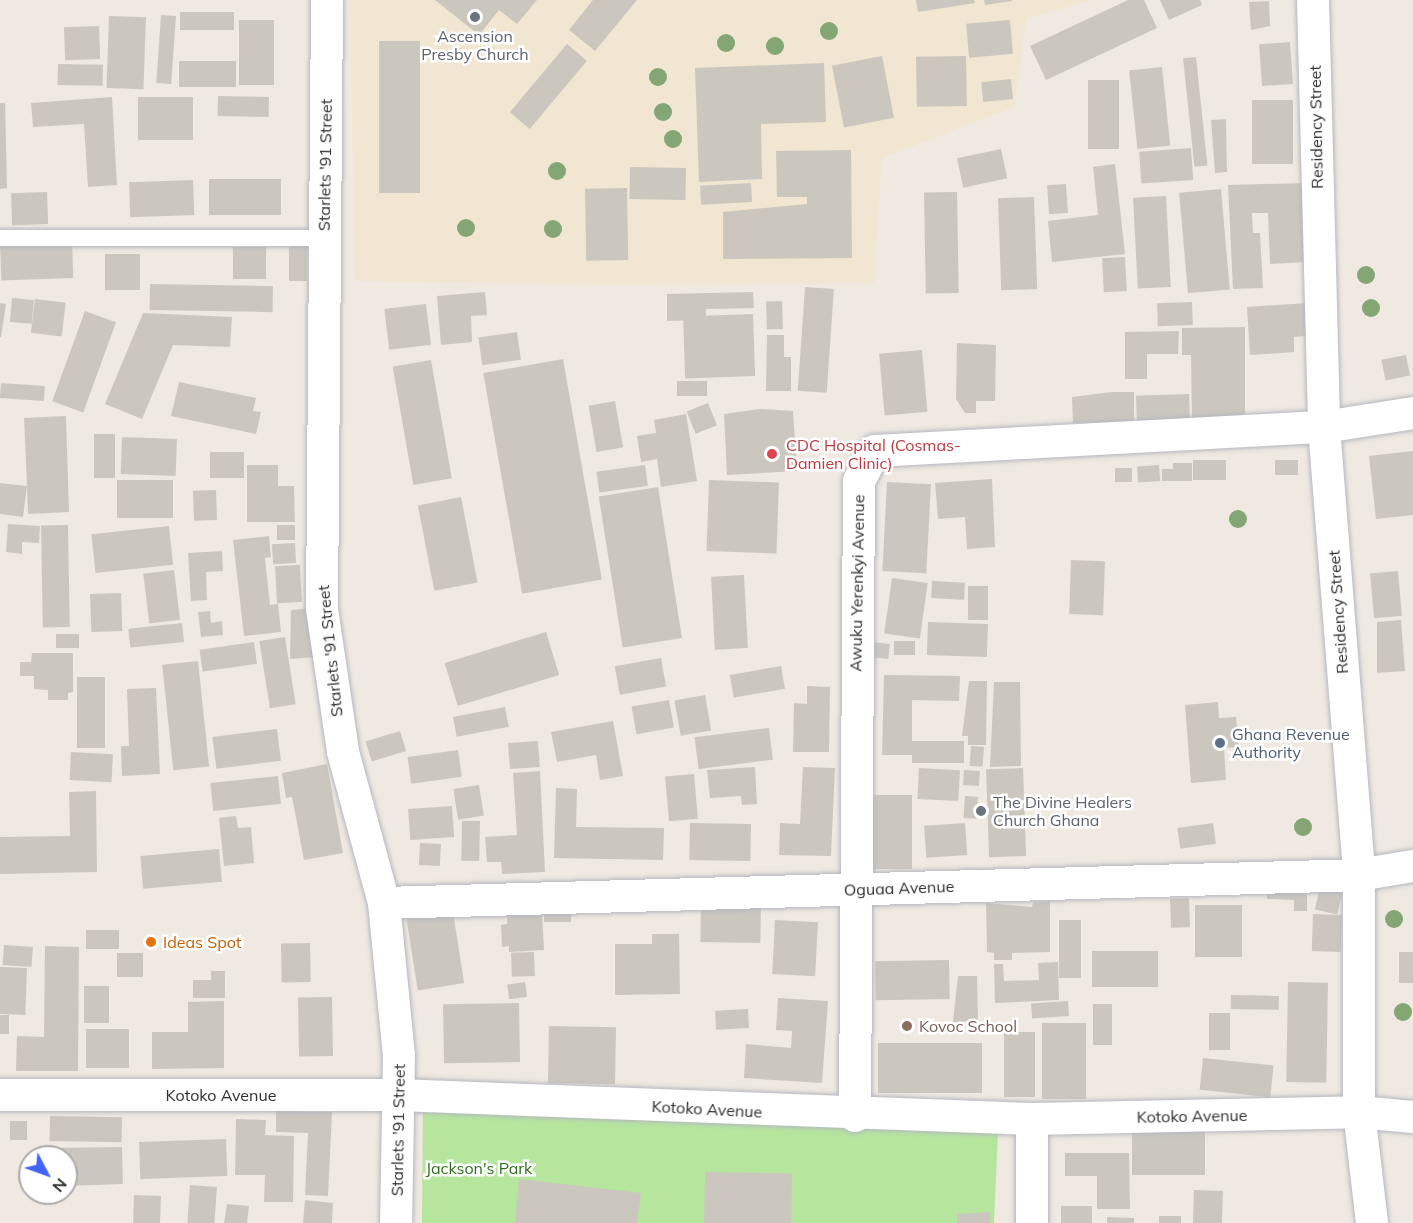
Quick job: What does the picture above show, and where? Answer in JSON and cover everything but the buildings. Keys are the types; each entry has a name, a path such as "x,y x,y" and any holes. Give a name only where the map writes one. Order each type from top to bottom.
{"street":[{"name":"Starlets '91 Street","path":"327,0 323,238 322,609 343,752 384,903 398,1095 396,1223"},
{"name":"Residency Street","path":"1313,0 1324,427 1359,875 1359,1112 1372,1223"},
{"name":"Awuku Yerenkyi Avenue","path":"855,1116 854,889 858,481 874,451 1324,427 1413,413"},
{"name":"Oguaa Avenue","path":"384,903 1359,875 1413,866"},
{"name":"Kotoko Avenue","path":"0,1095 398,1095 855,1116 1032,1119 1359,1112 1413,1117"},
{"path":"1032,1119 1032,1223"}],"lane":[{"path":"0,238 323,238"}],"shaded area":[{"path":"350,0 1093,0 1027,18 1014,107 882,158 874,283 615,285 355,281"}],"green space":[{"name":"Jackson's Park","path":"423,1110 998,1131 994,1223 422,1223"}],"place":[{"name":"Ascension Presby Church","path":"475,17"},
{"name":"CDC Hospital (Cosmas- Damien Clinic)","path":"772,454"},
{"name":"Ghana Revenue Authority","path":"1220,743"},
{"name":"The Divine Healers Church Ghana","path":"981,811"},
{"name":"Ideas Spot","path":"151,942"},
{"name":"Kovoc School","path":"907,1026"}]}
